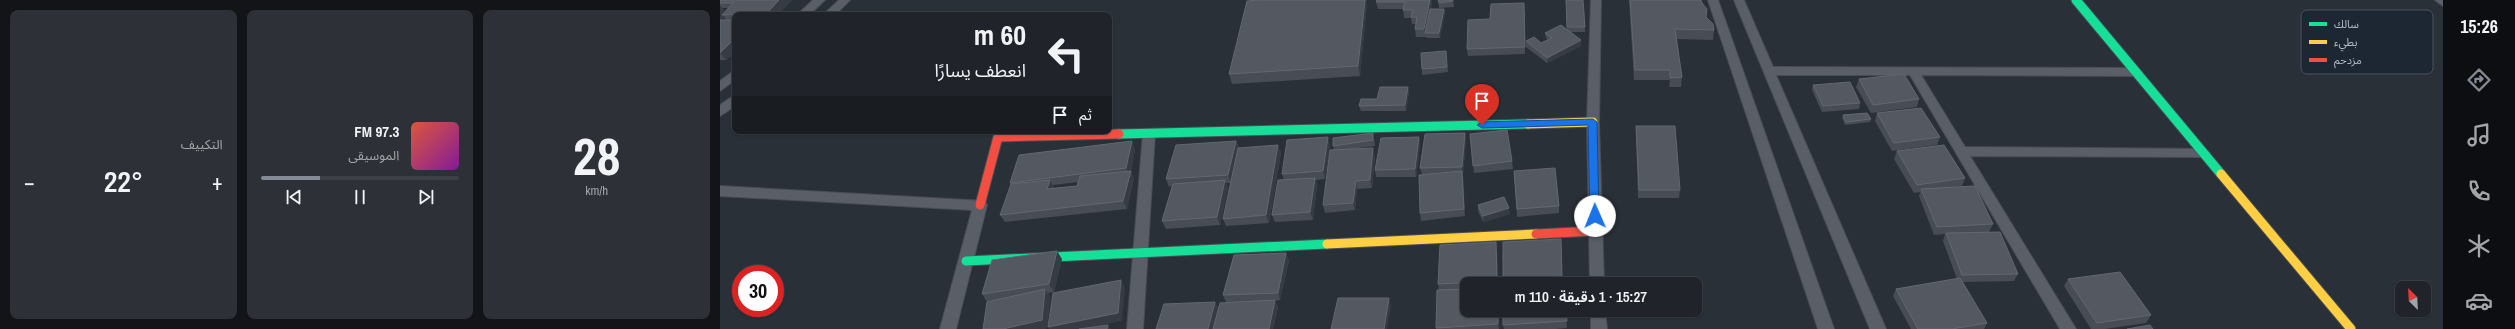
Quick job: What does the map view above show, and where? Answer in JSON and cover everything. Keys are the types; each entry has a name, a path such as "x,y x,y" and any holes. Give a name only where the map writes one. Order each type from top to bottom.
{"street":[{"path":"806,12 820,0"},
{"path":"831,12 845,0"},
{"path":"1596,0 1593,122 1597,277"},
{"path":"1714,0 1826,329"},
{"path":"1739,0 1878,329"},
{"path":"2076,0 2351,329"},
{"path":"2440,0 2443,3"},
{"path":"1769,71 2136,72"},
{"path":"1913,71 2068,329"},
{"path":"720,87 732,77"},
{"path":"720,112 732,102"},
{"path":"1112,134 1593,122"},
{"path":"1135,329 1149,133"},
{"path":"948,329 998,137 1111,134"},
{"path":"1961,151 2204,153"},
{"path":"720,191 980,205"},
{"path":"966,261 1595,231"},
{"path":"1598,317 1599,329"}],"building":[{"path":"720,0 734,0 732,3 720,3"},
{"path":"736,0 779,0 768,12 732,12 732,15 722,15"},
{"path":"1365,0 1358,66 1229,74 1247,1"},
{"path":"1377,0 1430,0 1424,29 1415,29 1417,17 1411,17 1413,10 1403,10 1405,2 1376,2"},
{"path":"1438,0 1453,0 1453,1 1439,3"},
{"path":"1566,0 1583,0 1585,27 1567,27"},
{"path":"1630,0 1701,0 1707,9 1706,17 1713,24 1714,30 1675,29 1682,77 1670,78 1670,70 1635,70"},
{"path":"1524,3 1525,47 1467,49 1468,20 1490,19 1491,4"},
{"path":"1430,9 1444,9 1439,33 1425,33"},
{"path":"720,20 732,20 732,41 720,53"},
{"path":"1561,25 1581,40 1547,58 1526,41 1534,37 1541,43 1552,38 1545,33"},
{"path":"1446,51 1447,67 1422,69 1421,53"},
{"path":"1904,74 1919,99 1873,105 1859,79"},
{"path":"1850,82 1860,103 1823,106 1813,85"},
{"path":"1380,87 1408,87 1405,105 1359,106 1361,99 1377,99"},
{"path":"1921,108 1940,137 1894,143 1877,113"},
{"path":"1867,113 1871,119 1846,122 1843,115"},
{"path":"1636,126 1675,126 1680,190 1639,190"},
{"path":"1507,130 1512,161 1473,166 1470,134"},
{"path":"1373,133 1373,140 1333,146 1333,138"},
{"path":"1465,133 1462,167 1420,168 1425,134"},
{"path":"1328,137 1323,171 1282,174 1287,140"},
{"path":"1419,137 1415,169 1375,170 1381,138"},
{"path":"1132,141 1126,168 1010,183 1019,155"},
{"path":"1236,141 1228,175 1166,179 1176,145"},
{"path":"1278,145 1266,215 1223,219 1238,148"},
{"path":"1944,145 1965,178 1917,185 1897,151"},
{"path":"1373,148 1370,180 1356,181 1353,203 1323,205 1330,150"},
{"path":"1555,168 1559,206 1517,209 1514,171"},
{"path":"1131,171 1123,201 1000,215 1011,184 1050,180 1047,189 1077,186 1080,176"},
{"path":"1462,171 1464,209 1420,213 1419,175"},
{"path":"1315,178 1310,212 1272,215 1278,180"},
{"path":"1225,180 1217,217 1162,221 1173,184"},
{"path":"1975,186 1993,224 1937,227 1921,189"},
{"path":"1504,197 1509,208 1483,216 1478,205"},
{"path":"2000,232 2018,274 1962,275 1946,233"},
{"path":"1561,239 1562,276 1503,277 1503,242"},
{"path":"1496,242 1497,277 1460,277 1460,283 1438,284 1440,245"},
{"path":"1057,251 1049,284 982,294 992,260"},
{"path":"1286,253 1278,293 1223,295 1234,255"},
{"path":"2120,272 2151,315 2097,323 2068,279"},
{"path":"1960,278 1987,323 1952,329 1918,329 1896,289"},
{"path":"1121,280 1118,313 1048,327 1053,293"},
{"path":"1045,289 1042,320 1003,329 983,329 987,302"},
{"path":"1460,289 1460,317 1498,317 1498,324 1436,328 1437,290"},
{"path":"1338,298 1389,298 1384,329 1331,329"},
{"path":"1275,300 1269,329 1213,329 1220,303"},
{"path":"1215,302 1208,329 1156,329 1164,304"},
{"path":"1503,317 1567,317 1567,321 1503,325"},
{"path":"1108,325 1107,329 1079,329"},
{"path":"2150,325 2153,329 2127,329"}],"traffic: fast":[{"path":"2076,0 2221,174"},
{"path":"1119,134 1528,124"},
{"path":"966,261 1327,244"}],"traffic: slow":[{"path":"1528,124 1593,122"},
{"path":"2221,174 2351,329"},
{"path":"1327,244 1536,234"}],"traffic: jam":[{"path":"980,205 998,137 1119,134"},
{"path":"1536,234 1595,231"}],"route":[{"path":"1482,125 1593,122 1595,216"}]}
